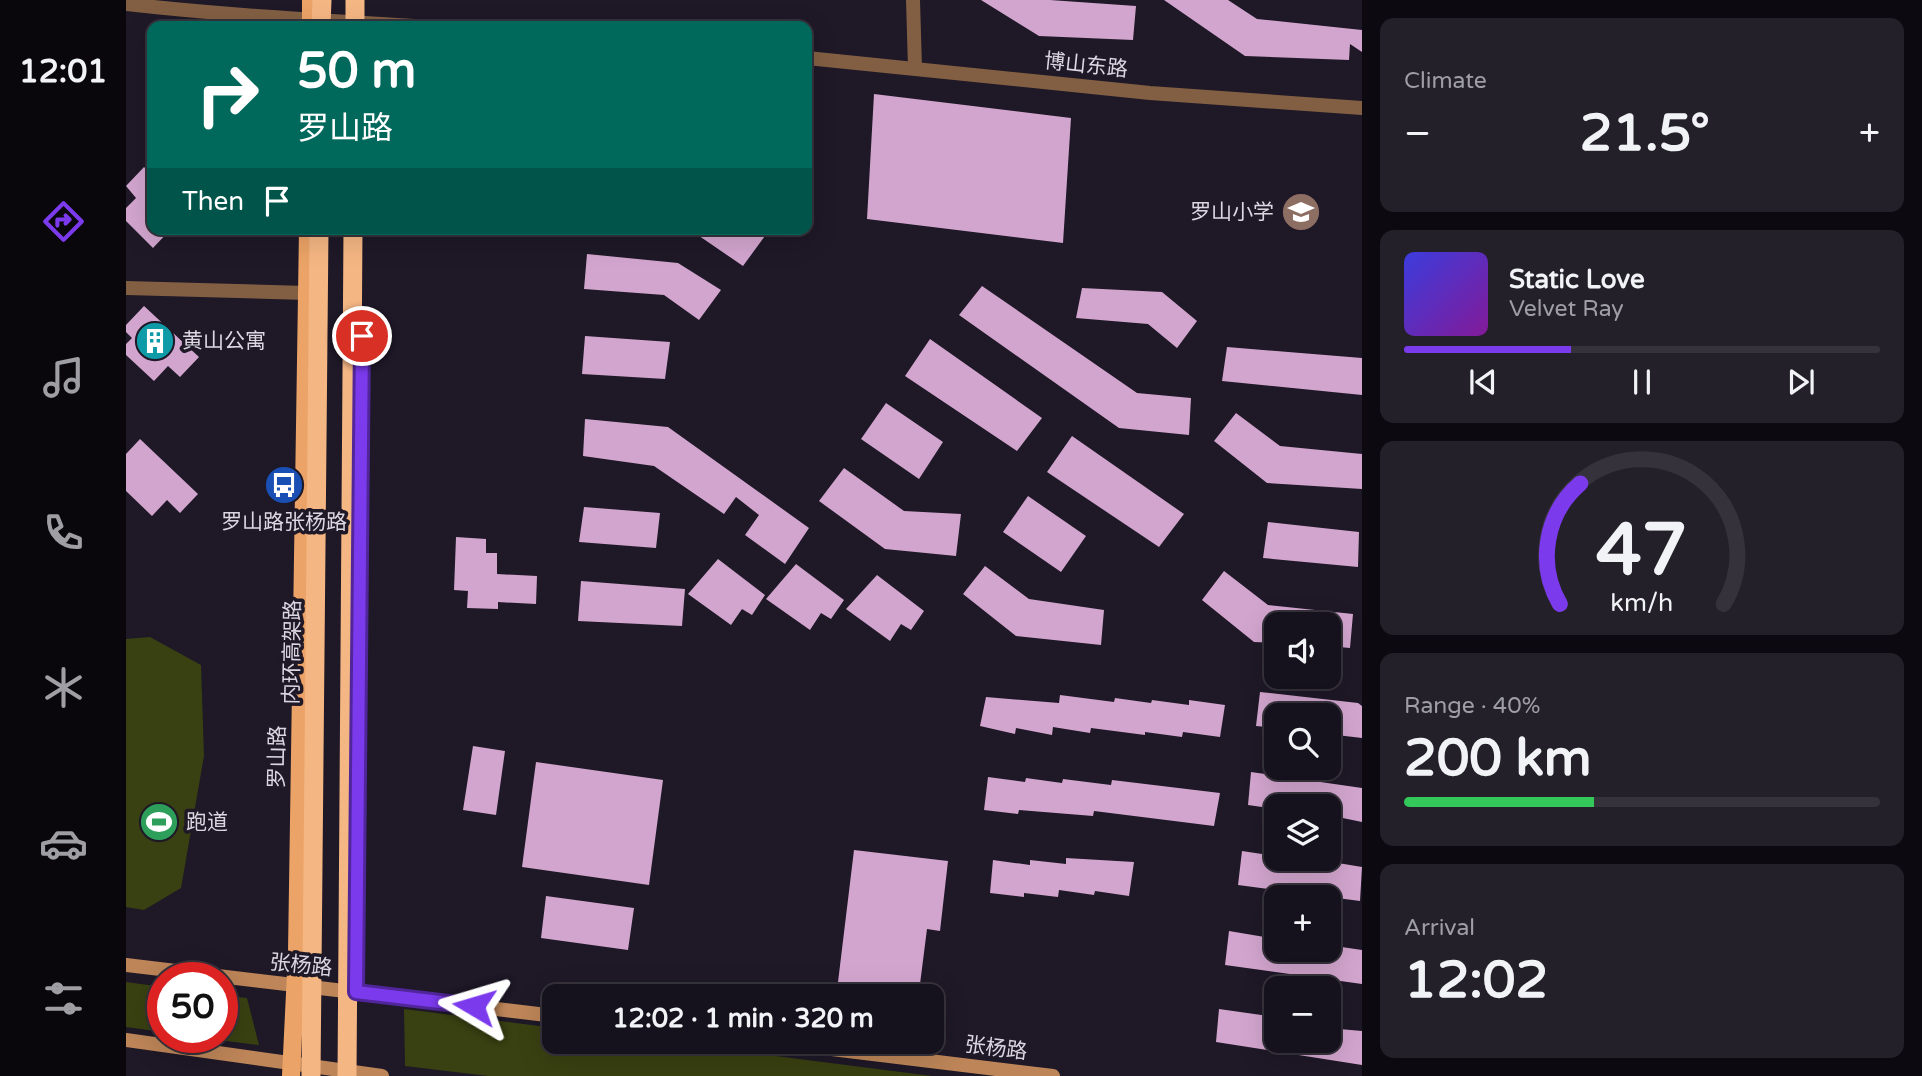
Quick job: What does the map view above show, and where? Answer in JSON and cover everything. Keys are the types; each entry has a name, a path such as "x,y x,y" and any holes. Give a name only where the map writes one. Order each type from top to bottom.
{"highway":[{"path":"314,18 321,0"},
{"path":"355,0 360,21"},
{"name":"内环高架路","path":"311,1076 319,235"},
{"path":"352,1075 354,235"}],"main road":[{"path":"361,21 364,0"},
{"name":"罗山路","path":"291,1070 295,987 308,235"},
{"path":"352,1075 356,992 362,235"},
{"name":"张杨路","path":"126,965 542,1014"},
{"path":"126,1040 291,1070 382,1076"},
{"name":"张杨路","path":"873,1054 1053,1076"}],"street":[{"path":"913,0 915,68"},
{"path":"126,4 207,13 334,21"},
{"name":"博山东路","path":"812,58 1150,93 1362,108"},
{"path":"126,288 307,293"}],"green space":[{"name":"跑道","path":"150,637 201,665 204,756 181,888 144,910 126,907 126,639"},
{"path":"126,982 147,985 147,1030 126,1027"},
{"path":"238,997 247,998 259,1045 238,1042"},
{"path":"404,1009 542,1026 542,1054 760,1054 932,1076 488,1076 405,1066"}],"building":[{"path":"981,0 1050,0 1136,6 1133,40 1039,36"},
{"path":"1164,0 1228,0 1257,19 1362,30 1362,52 1350,44 1349,60 1245,56"},
{"path":"874,94 1071,118 1063,243 867,219"},
{"path":"144,167 147,170 147,235 165,235 153,248 126,221 126,208 136,198 126,186"},
{"path":"698,235 766,235 743,266"},
{"path":"587,254 678,263 721,290 699,320 664,295 584,289"},
{"path":"982,286 1137,393 1191,398 1189,435 1119,428 959,315"},
{"path":"1082,288 1162,292 1197,321 1177,348 1148,324 1076,318"},
{"name":"黄山公寓","path":"144,306 199,357 180,377 168,366 154,381 126,355 126,344 132,338 126,332 126,325"},
{"path":"585,336 670,342 665,379 582,374"},
{"path":"930,339 1042,418 1017,451 905,376"},
{"path":"1227,347 1362,358 1362,395 1222,381"},
{"path":"886,403 943,442 919,479 861,439"},
{"path":"1236,413 1280,446 1362,454 1362,489 1267,483 1214,441"},
{"path":"585,419 668,427 809,528 785,564 745,535 759,515 736,497 724,514 654,466 583,456"},
{"path":"1072,436 1184,514 1159,547 1047,472"},
{"path":"140,439 198,494 180,513 167,500 152,516 126,491 126,454"},
{"path":"844,468 904,511 961,514 956,556 885,549 819,501"},
{"path":"1028,496 1086,536 1061,572 1003,532"},
{"path":"584,507 660,513 656,548 579,542"},
{"path":"1268,522 1359,532 1358,567 1263,558"},
{"path":"456,537 486,539 486,553 497,553 497,574 537,576 536,604 498,602 498,609 467,608 468,591 454,590"},
{"path":"718,559 765,595 752,615 742,609 731,625 688,594"},
{"path":"796,564 844,600 831,619 821,613 810,630 766,599"},
{"path":"985,566 1029,599 1104,610 1101,645 1016,636 963,594"},
{"path":"1224,571 1268,605 1334,612 1264,612 1264,642 1254,642 1202,600"},
{"path":"877,575 924,611 911,630 901,624 890,641 846,609"},
{"path":"581,581 685,589 682,626 578,621"},
{"path":"1341,613 1353,614 1350,648 1341,647"},
{"path":"1260,692 1358,703 1362,706 1362,738 1341,736 1341,703 1264,703 1264,727 1256,726"},
{"path":"1060,695 1114,702 1115,698 1189,705 1189,700 1225,705 1220,737 1183,732 1182,737 1145,732 1145,735 1091,728 1090,733 1053,727 1052,735 1016,728 1015,734 980,726 986,697 1059,703"},
{"path":"473,746 505,751 496,815 463,810"},
{"path":"536,762 663,780 649,885 522,867"},
{"path":"1251,772 1264,774 1264,780 1306,780 1362,788 1362,822 1341,818 1341,794 1264,794 1264,807 1248,805"},
{"path":"988,777 1062,783 1063,779 1111,785 1112,780 1220,793 1214,826 1094,811 1093,816 1019,810 1018,814 984,810"},
{"path":"854,850 948,861 940,931 927,929 920,984 838,982"},
{"path":"1242,851 1264,854 1264,871 1341,871 1341,864 1362,867 1360,901 1341,899 1341,885 1264,885 1264,888 1238,885"},
{"path":"1066,858 1134,862 1129,896 1059,890 1058,897 990,893 993,860 1030,865 1030,860 1066,864"},
{"path":"546,896 634,908 628,950 541,938"},
{"path":"1229,931 1264,937 1264,962 1341,962 1341,947 1362,950 1362,984 1341,981 1341,976 1304,976 1225,965"},
{"path":"1219,1009 1264,1015 1264,1050 1216,1042"},
{"path":"1341,1029 1362,1031 1362,1065 1286,1053 1341,1053"}],"place":[{"name":"罗山小学","path":"1301,212"},
{"name":"黄山公寓","path":"155,341"},
{"name":"罗山路张杨路","path":"284,485"},
{"name":"跑道","path":"159,822"}],"route":[{"path":"362,336 356,992 474,1006"}]}
